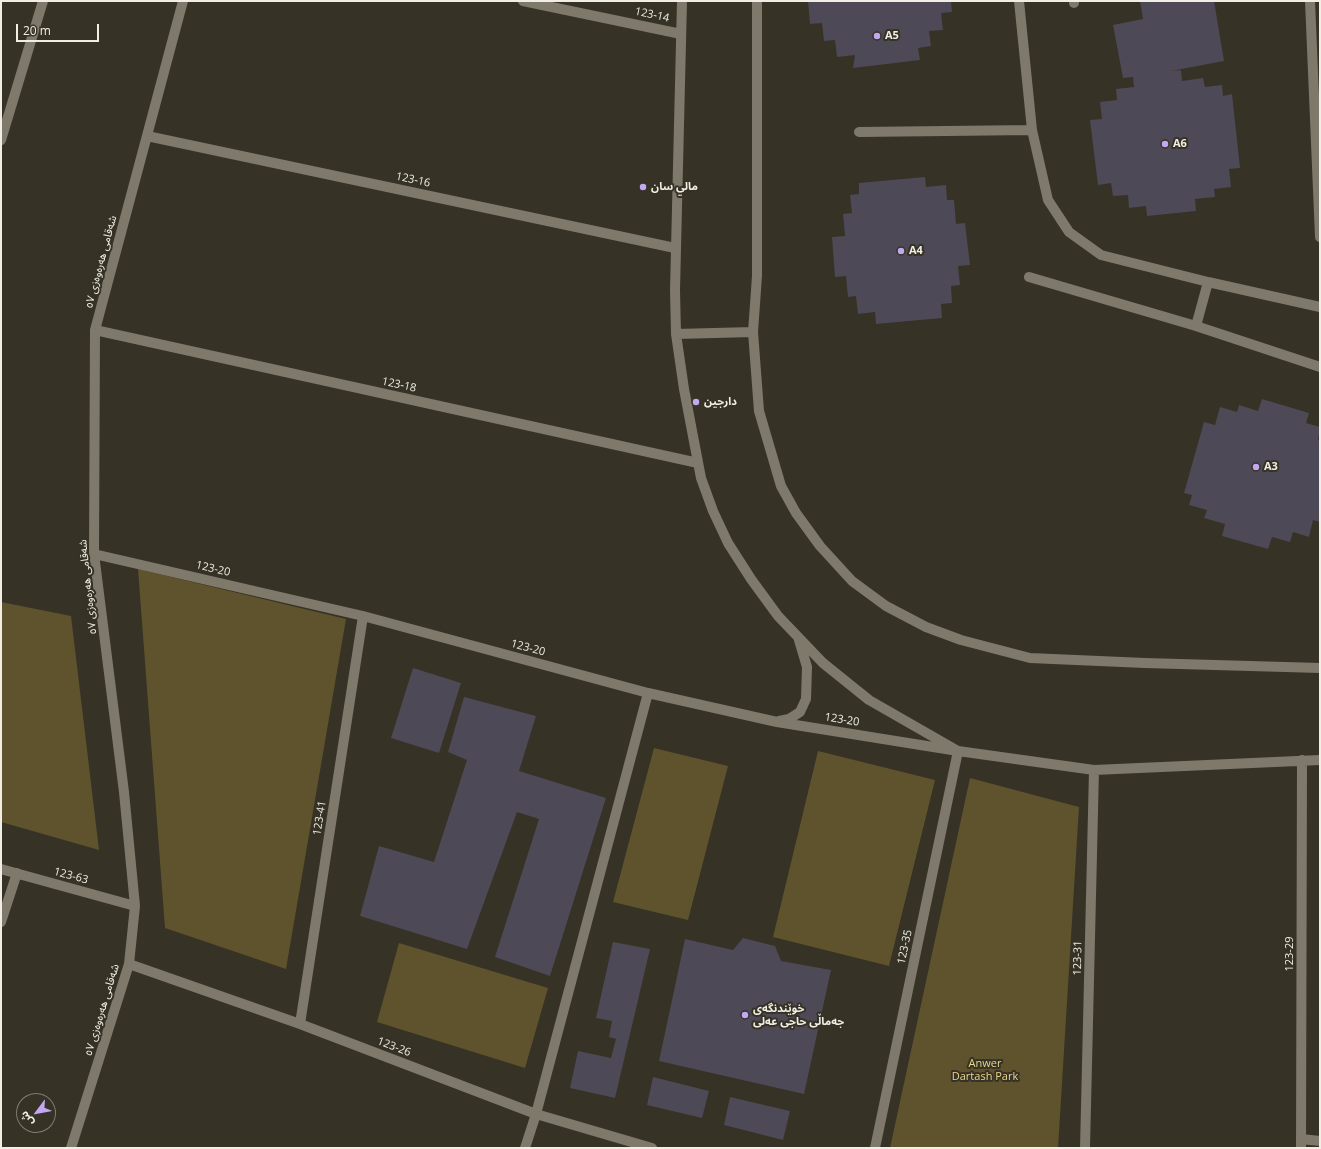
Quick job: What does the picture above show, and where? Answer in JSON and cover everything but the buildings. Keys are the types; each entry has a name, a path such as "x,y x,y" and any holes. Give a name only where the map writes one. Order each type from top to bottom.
{"street":[{"path":"1,140 43,1"},
{"name":"شەقامی هەرەوەزی ٥٧","path":"71,1148 129,964 135,906 124,792 94,554 95,330 183,1"},
{"name":"123-14","path":"523,1 682,34"},
{"path":"682,1 675,248 676,334 684,388 701,478 713,511 728,543 751,579 778,616 823,663 869,700 958,751"},
{"path":"757,1 757,276 753,332 759,411 781,486 796,513 820,546 852,581 886,606 926,626 961,640 1030,658 1320,668"},
{"path":"1019,1 1032,130 1048,200 1069,232 1101,255 1208,282 1320,307"},
{"path":"1310,1 1316,25 1320,237"},
{"path":"859,132 1032,130"},
{"name":"123-16","path":"147,136 675,248"},
{"path":"1029,277 1196,326 1320,367"},
{"path":"1196,326 1208,282"},
{"name":"123-18","path":"95,330 698,463"},
{"path":"676,334 753,332"},
{"name":"123-20","path":"94,554 363,616 648,693 777,722 958,751 1094,770 1320,760"},
{"name":"123-41","path":"300,1024 363,616"},
{"path":"777,722 789,719 800,712 806,699 807,667 798,638"},
{"path":"526,1148 648,693"},
{"name":"123-35","path":"875,1148 958,751"},
{"name":"123-29","path":"1301,1144 1302,760"},
{"name":"123-31","path":"1085,1148 1094,770"},
{"name":"123-63","path":"1,869 135,906"},
{"path":"1,922 17,873"},
{"name":"123-26","path":"129,964 300,1024 536,1114 652,1148"},
{"path":"1301,1144 1320,1141"}],"green space":[{"path":"138,569 346,619 286,969 165,928"},
{"path":"1,602 71,616 99,850 1,822"},
{"path":"654,748 728,766 688,920 613,902"},
{"path":"818,751 935,780 889,966 773,937"},
{"name":"Anwer Dartash Park","path":"970,778 1079,807 1058,1148 890,1148"},
{"path":"399,943 548,988 525,1068 377,1022"}],"place":[{"name":"A5","path":"877,36"},
{"name":"A6","path":"1165,144"},
{"name":"مالي سان","path":"643,187"},
{"name":"A4","path":"901,251"},
{"name":"دارجين","path":"696,402"},
{"name":"A3","path":"1256,467"},
{"name":"خوێندنگەی جەماڵی حاجی عەلی","path":"745,1015"}]}
